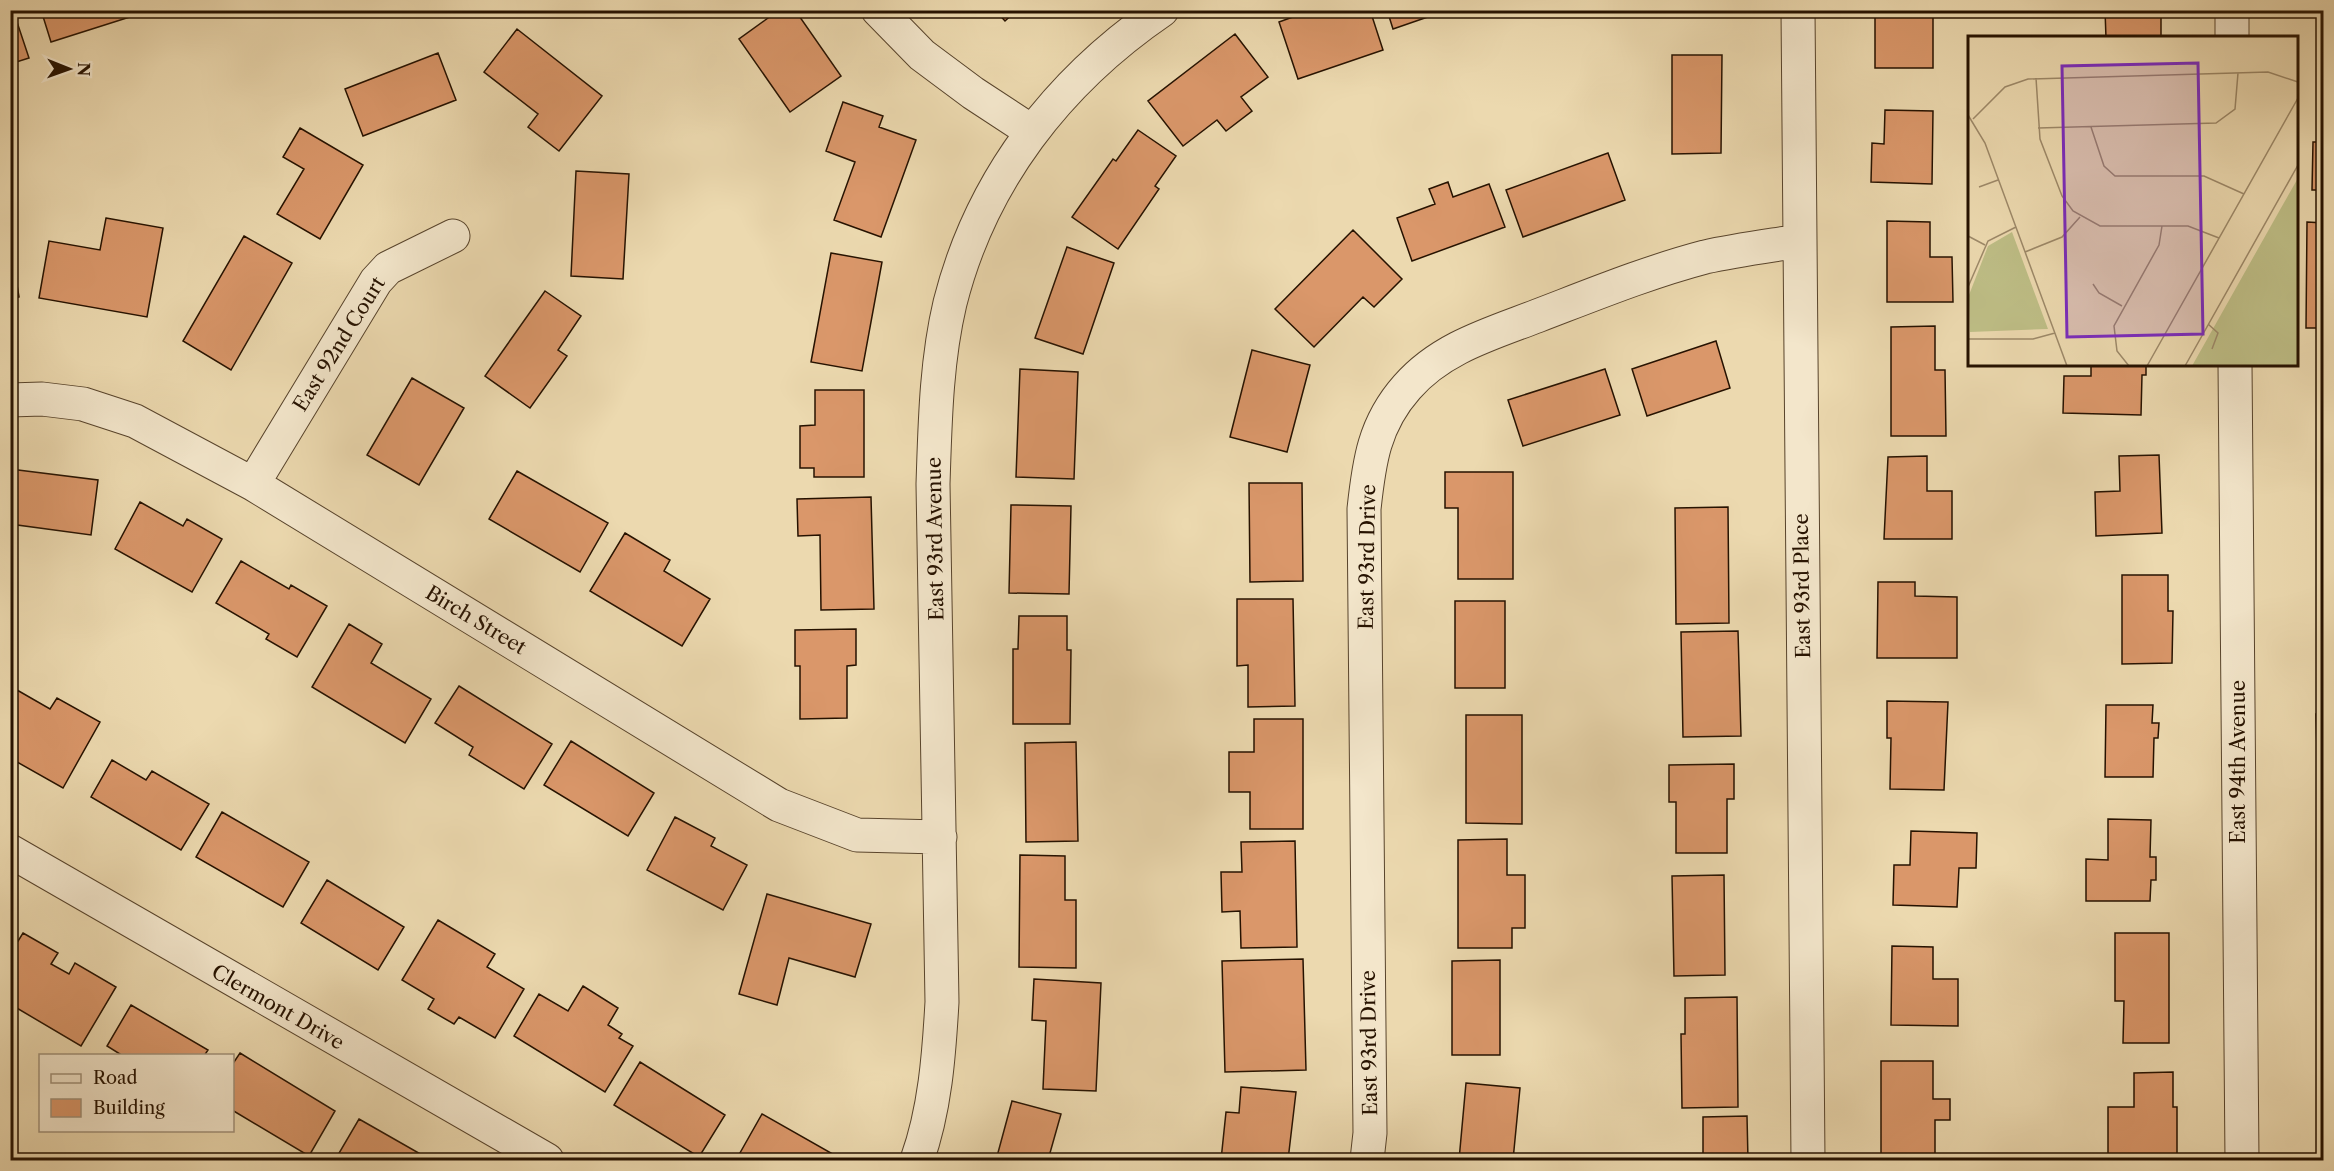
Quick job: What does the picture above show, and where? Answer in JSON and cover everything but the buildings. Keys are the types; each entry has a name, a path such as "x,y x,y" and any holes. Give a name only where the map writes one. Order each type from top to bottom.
{"street":[{"path":"878,10 922,55 973,93 1031,131"},
{"name":"East 93rd Avenue","path":"917,1161 931,1106 939,1058 942,1002 933,484 935,407 941,356 960,268 989,198 1031,131 1079,76 1125,36 1162,10"},
{"name":"East 93rd Place","path":"1798,10 1808,1161"},
{"path":"2232,10 2232,36"},
{"name":"East 92nd Court","path":"253,484 375,281 388,268 453,236"},
{"name":"East 93rd Drive","path":"1367,1161 1370,1133 1364,509 1369,460 1376,437 1406,388 1428,365 1464,344 1624,284 1706,257 1799,241"},
{"name":"East 94th Avenue","path":"2235,366 2242,1161"},
{"name":"Birch Street","path":"10,400 42,399 83,404 135,421 253,484 779,805 857,835 940,837"},
{"name":"Clermont Drive","path":"10,851 547,1161"}]}
